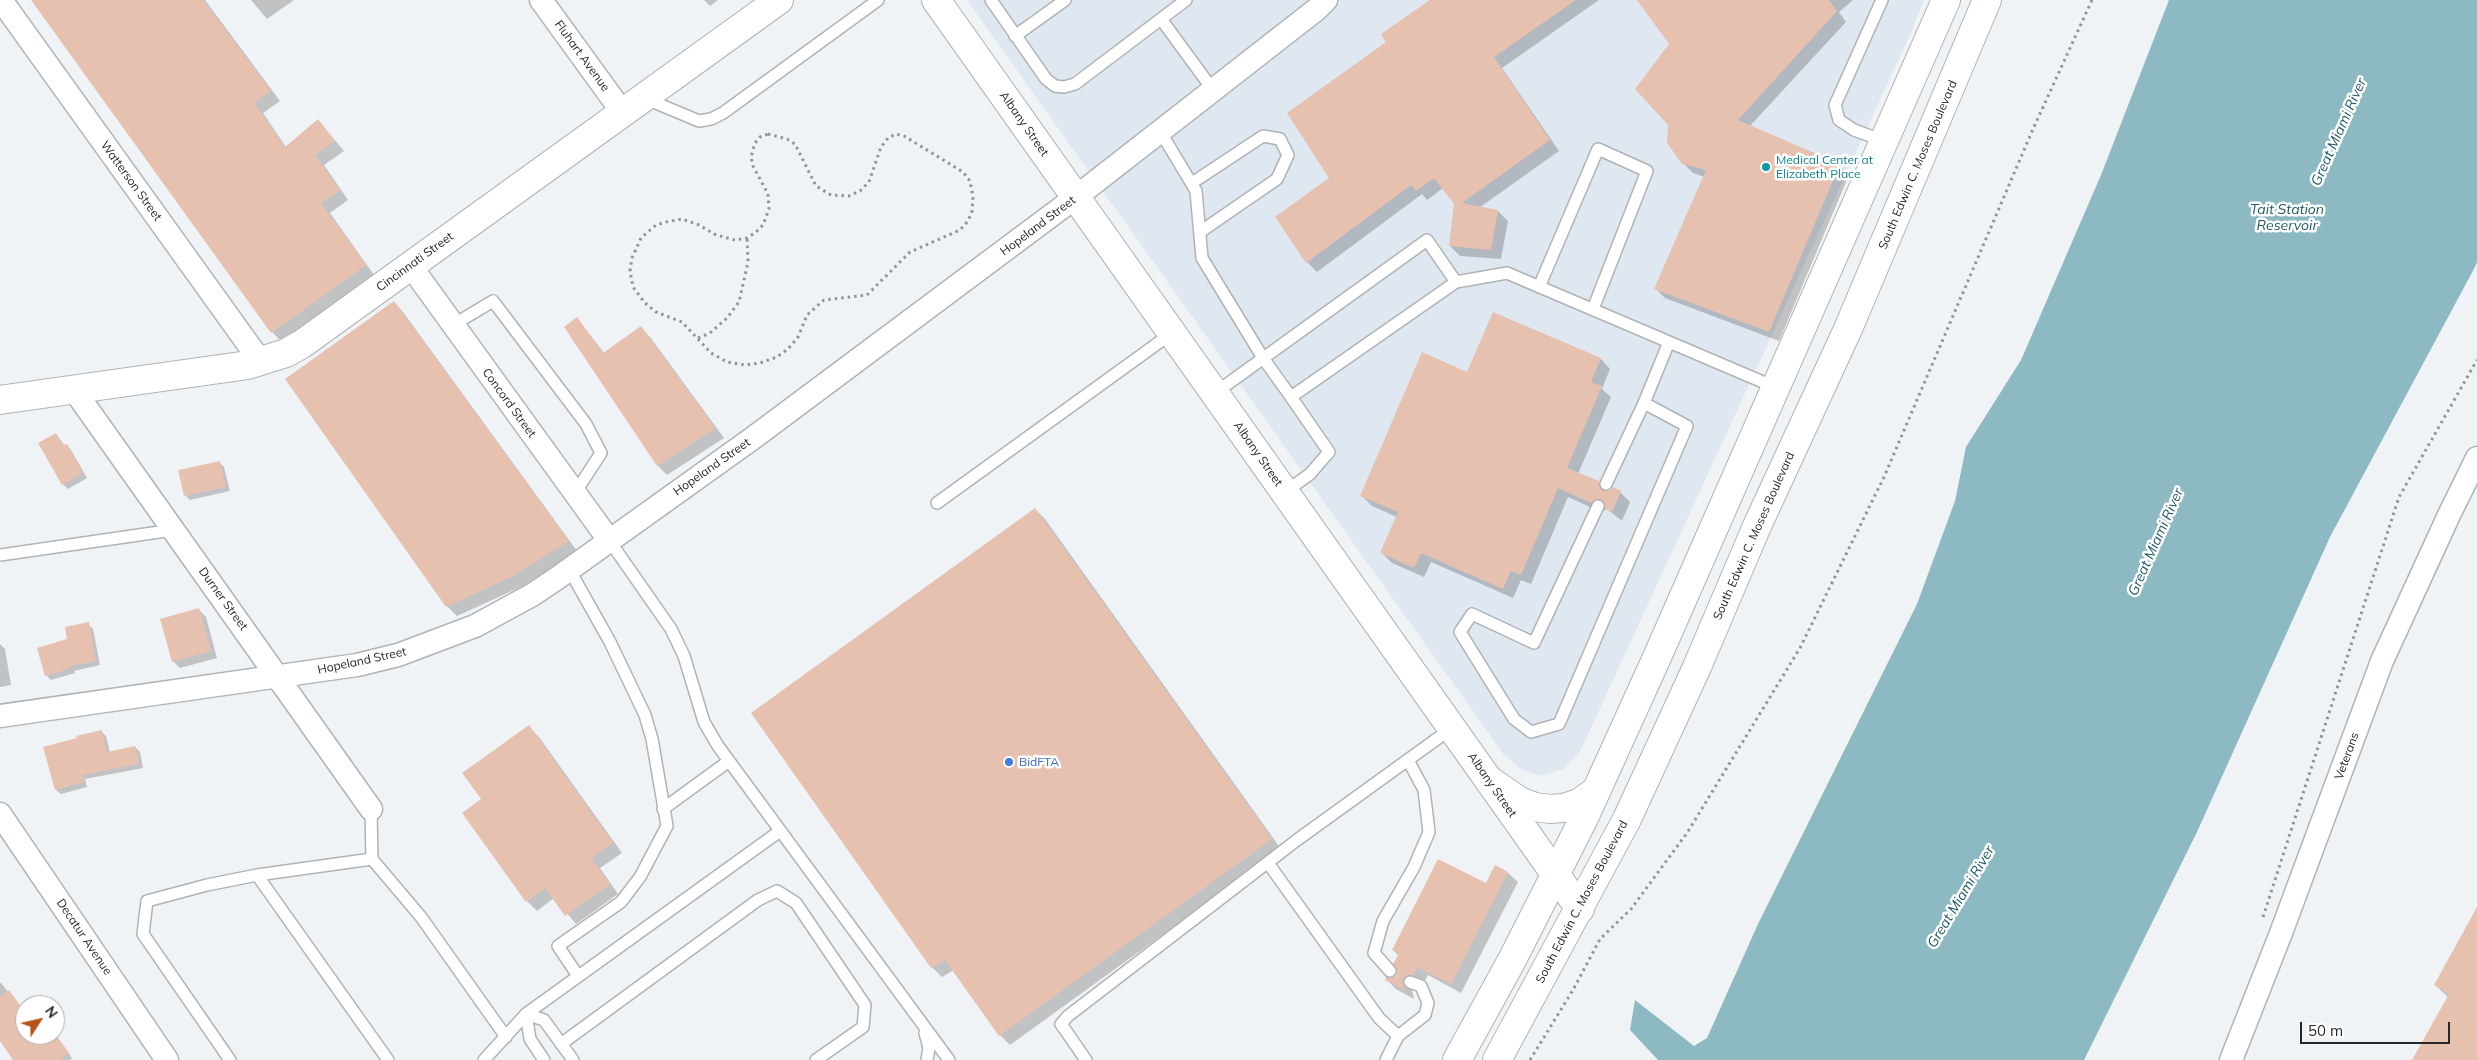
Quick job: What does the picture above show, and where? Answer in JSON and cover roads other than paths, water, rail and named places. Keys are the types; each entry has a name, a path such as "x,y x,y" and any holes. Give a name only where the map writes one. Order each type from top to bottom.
{"main road":[{"name":"Cincinnati Street","path":"0,400 261,362 302,344 779,0"},
{"name":"Albany Street","path":"936,0 1580,909"},
{"path":"1457,1060 1512,960 1596,791 1886,141 1941,2 1984,10"},
{"name":"South Edwin C. Moses Boulevard","path":"1497,1060 1628,819 1848,329 1984,10"},
{"path":"1886,141 1922,158"},
{"path":"1777,388 1813,406"},
{"path":"1489,780 1521,802 1535,807 1550,809 1563,808 1579,803 1596,791"}],"street":[{"name":"Watterson Street","path":"1,0 261,362"},
{"name":"Fluhart Avenue","path":"541,0 634,105"},
{"name":"Hopeland Street","path":"0,716 356,665 398,655 475,626 532,595 753,438 1076,197 1317,10 1326,0"},
{"name":"Concord Street","path":"410,265 609,540"},
{"name":"Durner Street","path":"74,390 371,809"},
{"name":"Veterans","path":"2231,1060 2386,654 2448,514 2477,458"},
{"name":"Decatur Avenue","path":"0,814 167,1060"}],"lane":[{"path":"634,105 699,121 724,113 878,0"},
{"path":"991,0 1046,79 1055,86 1064,88 1075,84 1186,0"},
{"path":"1015,36 1065,0"},
{"path":"1882,0 1835,105 1839,120 1854,130 1886,141"},
{"path":"1160,19 1213,90"},
{"path":"1160,131 1196,191 1202,258 1263,358 1329,452 1310,474 1285,492"},
{"path":"1192,183 1263,136 1280,140 1288,155 1276,179 1200,232"},
{"path":"1538,287 1598,149 1646,171 1593,309"},
{"path":"1214,393 1427,240 1456,282"},
{"path":"1290,397 1456,282 1507,273 1777,388"},
{"path":"453,325 494,302 586,424 601,453 575,493"},
{"path":"937,503 1172,333"},
{"path":"1606,484 1644,403 1669,342"},
{"path":"1598,506 1534,643 1472,614 1460,632 1514,719 1531,732 1559,724 1687,426 1644,403"},
{"path":"0,555 173,530"},
{"path":"609,540 671,629 684,656 704,722 729,761 949,1060"},
{"path":"569,569 610,642 645,715 667,826 640,877 621,902 558,946 578,976"},
{"path":"1086,1060 1061,1024 1268,863 1452,728"},
{"path":"1390,970 1374,953 1383,922 1414,866 1429,832 1424,790 1408,760"},
{"path":"664,809 729,761"},
{"path":"371,809 372,859 421,918 506,1037"},
{"path":"484,1060 526,1014 780,831"},
{"path":"230,1060 143,934 146,901 207,885 257,875 372,859"},
{"path":"1268,863 1379,1018 1398,1036"},
{"path":"257,875 388,1060"},
{"path":"561,1044 758,900 776,891 796,904 865,1005 863,1027 816,1060"},
{"path":"1386,1060 1398,1036 1425,1015 1428,1003 1421,986 1410,982"},
{"path":"526,1014 544,1020 573,1060"},
{"path":"526,1014 530,1039 544,1060"},
{"path":"923,1026 929,1048 926,1060"}],"water":[{"name":"Tait Station Reservoir","path":"2169,0 2477,0 2477,262 2475,267 2330,537 2197,832 2084,1060 1658,1060 1630,1030 1635,1000 1694,1046 1707,1038 1758,924 1917,604 1955,501 1966,447 2021,360 2101,175"}],"place":[{"name":"Medical Center at Elizabeth Place","path":"1766,167"},
{"name":"BidFTA","path":"1009,762"}],"water label":[{"name":"Great Miami River","path":"2339,132"},
{"name":"Great Miami River","path":"2156,542"},
{"name":"Great Miami River","path":"1961,897"}]}
